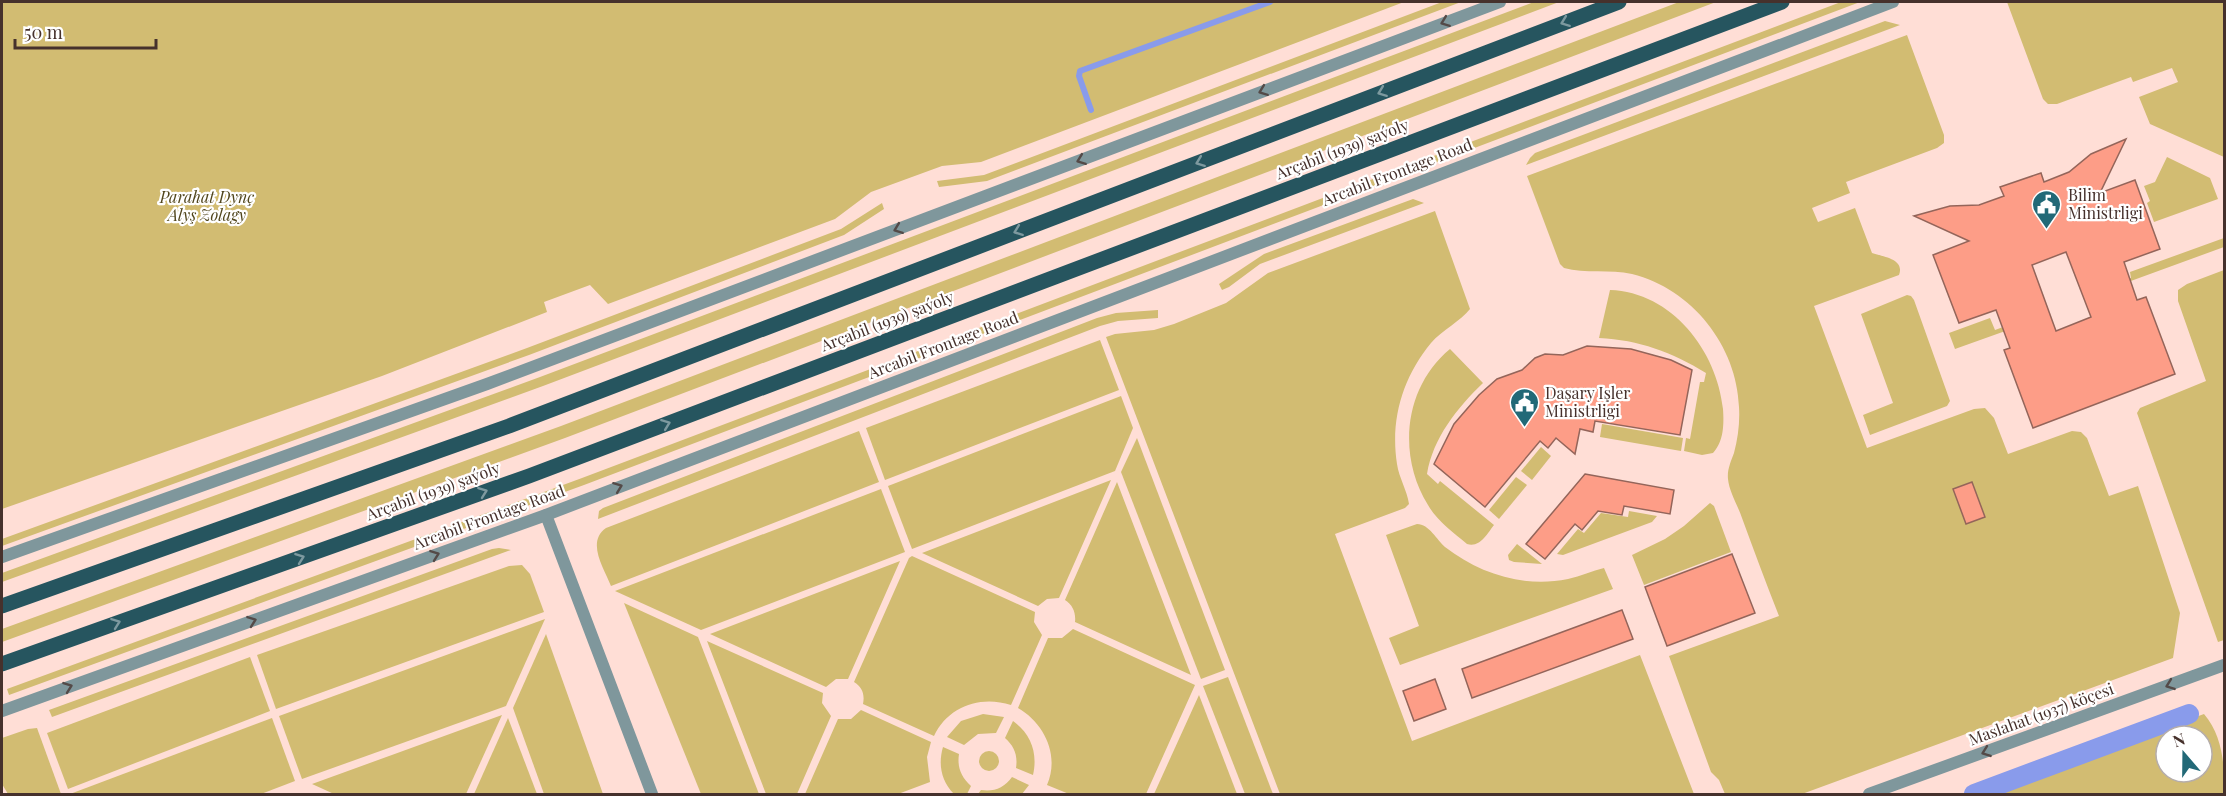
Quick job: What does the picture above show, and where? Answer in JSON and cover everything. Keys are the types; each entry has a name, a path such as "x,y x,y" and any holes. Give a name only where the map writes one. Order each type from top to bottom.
{"main road":[{"path":"2,606 509,426 1619,2"},
{"name":"Arçabil (1939) şaýoly","path":"2,664 529,476 1782,2"}],"street":[{"path":"2,557 487,384 1500,2"},
{"name":"Arcabil Frontage Road","path":"7,709 546,514 1893,2"},
{"path":"546,514 652,795"},
{"name":"Maslahat (1937) köçesi","path":"1869,795 2224,665"}],"green space":[{"name":"Parahat Dynç Alyş Zolagy","path":"2,2 1404,2 981,162 942,166 871,192 835,219 608,304 590,285 544,302 547,312 382,376 2,509"},
{"path":"1442,2 1461,2 987,181 939,187 937,181 984,175"},
{"path":"1534,2 1559,2 543,386 2,582 2,573 540,377"},
{"path":"1679,2 1716,2 565,438 2,642 2,629 561,426"},
{"path":"1841,2 1860,2 584,485 9,695 7,689 582,478"},
{"path":"2007,2 2224,2 2224,157 2150,124 2139,97 2178,82 2172,68 2133,82 2131,77 2057,104 2048,104 2043,99"},
{"path":"1885,21 1900,25 1526,165 1535,153"},
{"path":"1907,35 1944,135 1944,143 1937,148 1846,182 1850,193 1812,208 1818,222 1855,208 1872,253 1892,259 1899,265 1899,275 1814,306 1867,448 1974,409 1985,408 1994,418 2008,454 2072,431 2081,432 2087,438 2109,496 2138,486 2180,613 2173,658 1802,794 1725,794 1719,780 1711,772 1669,656 1779,616 1728,479 1737,442 1739,418 1736,384 1730,363 1707,323 1674,293 1632,274 1564,268 1560,264 1527,176"},
{"path":"2167,157 2210,178 2218,199 2154,222 2144,186 2155,182"},
{"path":"1413,199 1424,203 1260,264 1222,290 1219,284 1264,254"},
{"path":"882,203 884,209 844,235 529,355 2,546 2,539 527,348 841,229"},
{"path":"1435,211 1470,309 1440,334 1421,356 1401,399 1395,431 1395,447 1398,469 1409,504 1405,508 1335,534 1412,741 1640,655 1694,794 1280,794 1106,337 1154,330 1174,324 1226,303 1268,273"},
{"path":"2224,238 2224,247 2087,297 2086,295 2131,278 2130,272"},
{"path":"2224,270 2224,640 2218,642 2137,413 2140,408 2206,381 2178,301 2178,290 2187,284"},
{"path":"1610,290 1632,293 1653,301 1671,313 1688,329 1701,346 1712,366 1723,409 1721,438 1713,453 1702,455 1684,451 1686,438 1690,439 1700,382 1704,382 1706,373 1655,348 1628,341 1599,338"},
{"path":"1907,295 1914,300 1950,401 1947,406 1870,435 1863,415 1893,403 1861,314"},
{"path":"1158,310 1158,318 1118,321 1100,326 598,519 599,511 603,508 1097,318 1116,313"},
{"path":"2046,311 2047,316 1955,349 1949,333 1990,318 1995,330"},
{"path":"1100,340 1119,390 885,480 866,428"},
{"path":"1450,349 1483,383 1447,424 1435,448 1427,474 1438,484 1440,481 1494,525 1483,539 1472,545 1467,544 1446,526 1428,505 1418,486 1409,444 1410,422 1423,382"},
{"path":"1121,396 1133,428 1115,471 912,549 888,486"},
{"path":"1602,424 1683,438 1681,451 1600,437"},
{"path":"859,431 879,482 611,586 598,556 597,548 597,540 606,528"},
{"path":"1137,438 1225,670 1201,679 1121,472"},
{"path":"1541,447 1551,456 1532,480 1521,471"},
{"path":"1516,477 1527,485 1499,519 1489,510"},
{"path":"1111,480 1059,598 1047,599 1038,606 922,553"},
{"path":"1117,482 1191,675 1075,622 1073,610 1065,600"},
{"path":"881,489 905,552 701,630 615,591"},
{"path":"1710,503 1714,506 1731,552 1644,585 1632,555 1665,539"},
{"path":"1629,511 1657,516 1652,522 1563,555 1557,554 1578,529 1584,533 1601,513 1628,517"},
{"path":"1417,524 1429,529 1445,547 1473,565 1503,576 1535,582 1552,581 1573,578 1604,568 1613,589 1400,665 1389,638 1419,626 1386,535"},
{"path":"1517,544 1542,564 1509,560 1508,555"},
{"path":"492,549 511,550 52,717 49,710"},
{"path":"912,556 1035,612 1034,622 1042,635 1011,705 988,701 966,706 948,717 934,736 863,704 862,691 854,682 909,558"},
{"path":"900,561 848,679 836,679 826,687 710,634"},
{"path":"522,565 530,574 544,612 276,709 257,655 509,566"},
{"path":"624,603 698,637 759,794 701,794"},
{"path":"545,619 506,706 302,779 279,716"},
{"path":"1073,629 1195,685 1146,794 1069,794 1047,785 1052,762 1047,741 1035,722 1018,708 1048,638 1062,638"},
{"path":"546,634 603,794 544,794 513,708"},
{"path":"707,641 823,693 822,703 831,716 797,794 766,794"},
{"path":"250,657 270,711 68,789 47,733"},
{"path":"1228,677 1273,794 1245,794 1203,686"},
{"path":"1199,695 1237,794 1154,794"},
{"path":"861,710 931,742 927,757 930,782 898,794 805,794 838,719 851,719"},
{"path":"983,714 1004,717 996,733 978,734 964,745 947,737 961,721"},
{"path":"2204,714 2211,724 2176,724"},
{"path":"502,715 466,794 334,794 312,784"},
{"path":"272,718 295,781 261,794 70,794"},
{"path":"508,718 537,794 474,794"},
{"path":"1013,721 1029,738 1032,745 1035,759 1033,775 1016,768 1015,751 1005,738"},
{"path":"37,728 61,794 8,794 2,784 2,738"},
{"path":"2214,730 2223,763 2224,794 1984,794 2154,732 2154,784 2214,784"},
{"path":"943,747 959,754 960,772 971,786 967,794 954,794 946,784 941,766"},
{"path":"985,751 993,751 999,757 999,765 993,771 985,771 979,765 979,757"},
{"path":"1012,777 1029,785 1022,794 978,794 981,790 990,790 1006,784"}],"building":[{"path":"2126,139 2100,193 2135,180 2160,249 2124,262 2137,300 2146,297 2175,374 2033,428 2004,350 2010,348 1996,310 1959,323 1933,255 1969,241 1914,216 1950,206 1979,205 2004,196 2000,187 2041,173 2044,182 2069,172 2091,154","holes":["2066,252 2091,317 2056,331 2032,265"]},
{"name":"Daşary Işler Ministrligi","path":"1587,346 1631,349 1671,360 1692,370 1680,435 1595,421 1593,432 1580,429 1575,454 1556,438 1548,448 1540,441 1485,507 1434,464 1454,424 1479,395 1497,379 1522,370 1535,358 1545,354 1563,355"},
{"path":"1585,474 1674,490 1670,514 1624,506 1622,515 1598,511 1582,530 1575,524 1545,559 1526,544"},
{"path":"1972,482 1985,517 1966,524 1953,489"},
{"path":"1732,554 1755,613 1667,646 1645,587"},
{"path":"1622,610 1633,639 1472,698 1462,669"},
{"path":"1435,679 1446,709 1414,721 1403,691"}],"waterway":[{"path":"1091,110 1079,76 1080,71 1270,2"},
{"path":"1974,794 2189,714"}],"place":[{"name":"Bilim Ministrligi","path":"2047,230"},
{"name":"Daşary Işler Ministrligi","path":"1524,428"}]}
